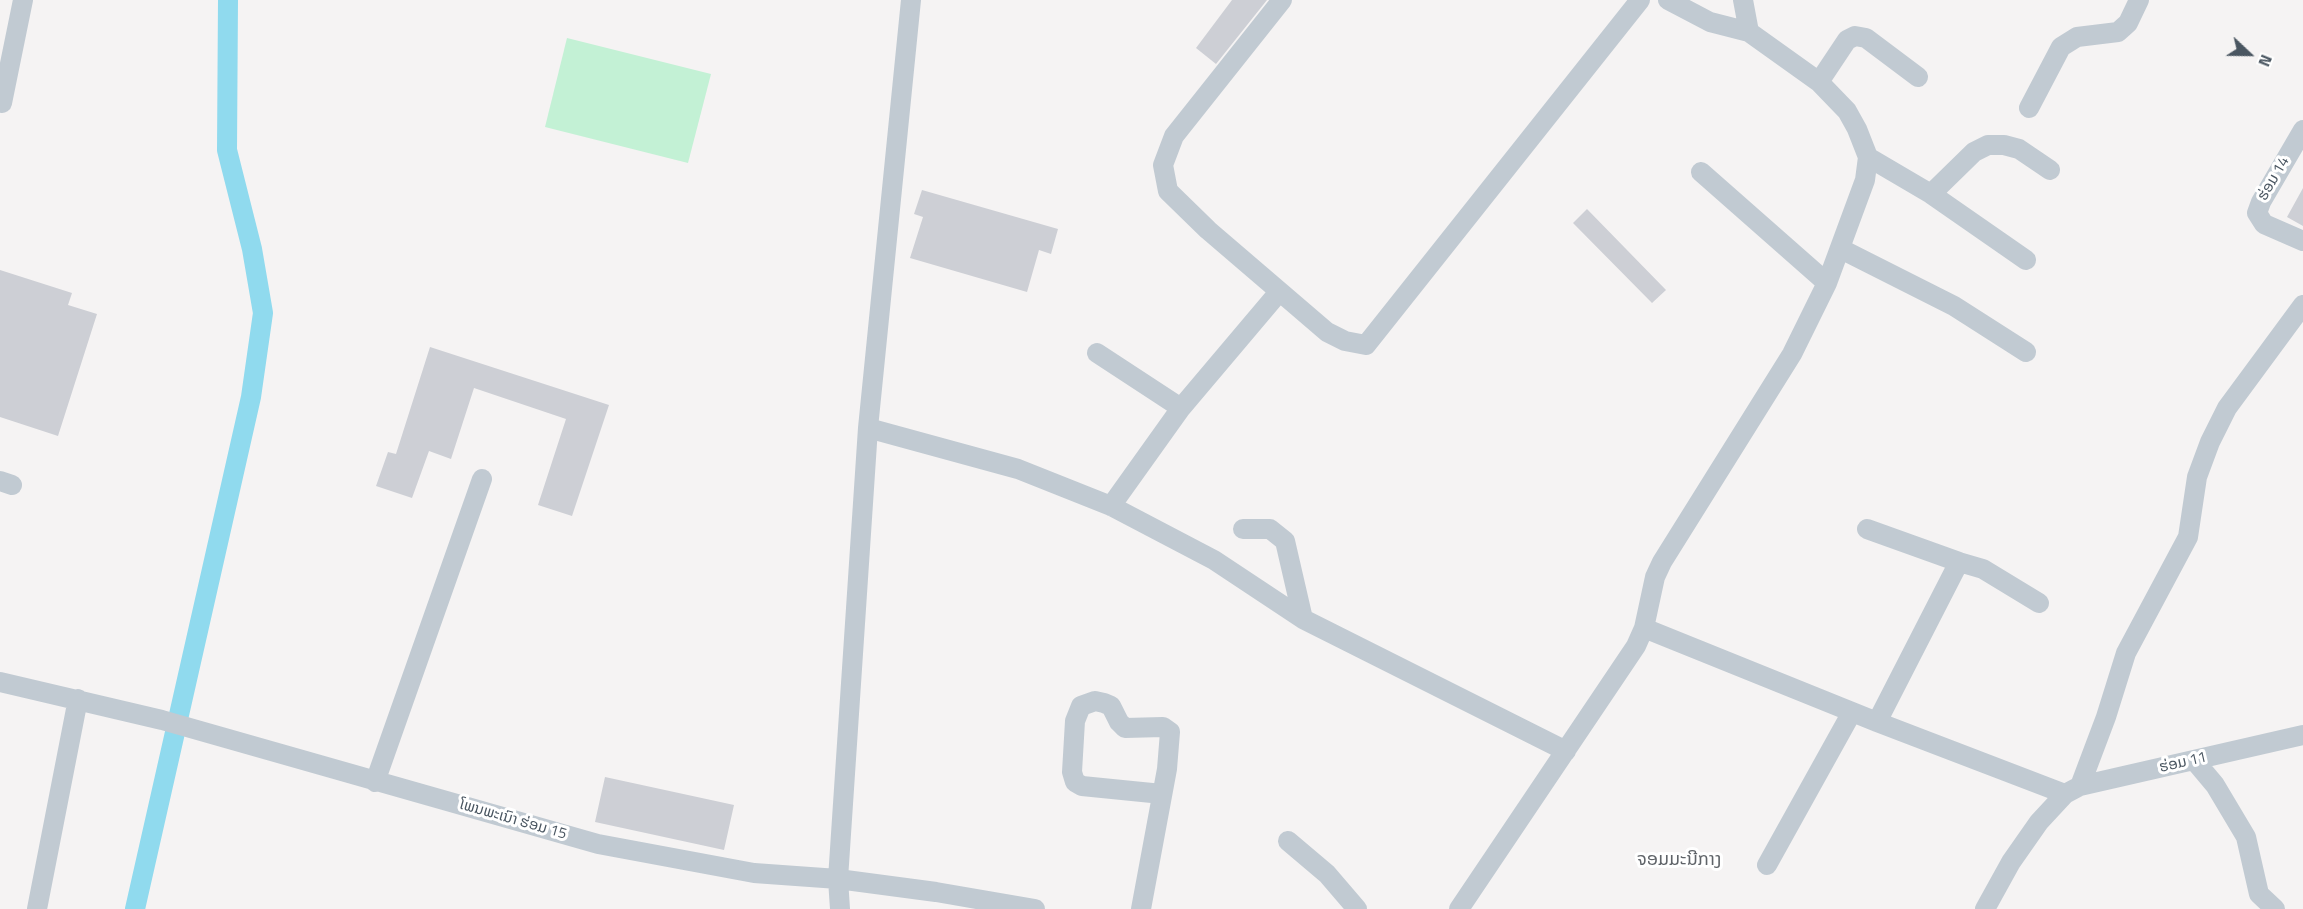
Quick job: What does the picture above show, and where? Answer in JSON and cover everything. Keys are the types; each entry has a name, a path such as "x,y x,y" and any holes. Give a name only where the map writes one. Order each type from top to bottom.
{"street":[{"path":"2,103 24,0"},
{"path":"840,909 838,879 868,428 911,0"},
{"path":"1282,0 1174,136 1162,165 1168,191 1327,332 1345,341 1366,345 1640,0"},
{"path":"1459,909 1636,646 1644,628 1655,577 1662,562 1792,354 1827,283 1865,180 1868,157 1847,111 1819,82 1749,32 1710,22 1668,0"},
{"path":"1743,0 1749,32"},
{"path":"2029,108 2061,47 2077,37 2118,32 2128,23 2139,0"},
{"path":"1819,82 1847,40 1855,36 1866,38 1918,77"},
{"name":"ຮ່ອມ 14","path":"2303,130 2261,202 2258,213 2264,224 2303,241"},
{"path":"1930,194 1974,152 1988,145 2004,145 2019,149 2050,170"},
{"path":"1868,157 1930,194 2026,260"},
{"path":"1701,172 1827,283"},
{"path":"1841,249 1954,306 2026,352"},
{"path":"1111,506 1181,408 1279,291"},
{"path":"1985,909 2011,862 2039,822 2072,790 2106,717 2126,653 2188,537 2197,477 2210,442 2227,408 2303,305"},
{"path":"1097,353 1181,408"},
{"path":"868,428 1018,469 1111,506 1214,560 1303,619 1566,751"},
{"path":"375,782 482,479"},
{"path":"1243,529 1270,529 1285,541 1303,619"},
{"path":"1867,529 1983,569 2039,603"},
{"path":"1877,722 1959,562"},
{"path":"1644,628 1877,722 2072,790"},
{"path":"0,682 78,699 37,909"},
{"name":"ໂພນພະເນົາ ຮ່ອມ 15","path":"78,699 162,720 598,844 753,873 838,879 936,892 1035,909"},
{"path":"1141,909 1162,794 1170,732 1167,728 1125,728 1119,722 1111,706 1095,700 1081,706 1075,721 1072,772 1075,782 1082,786 1162,794"},
{"path":"1767,865 1852,712"},
{"name":"ຮ່ອມ 11","path":"2072,790 2303,735"},
{"path":"2194,760 2215,785 2246,837 2259,894 2275,909"},
{"path":"1288,840 1327,874 1357,909"}],"green space":[{"path":"567,38 711,74 688,163 545,127"}],"building":[{"path":"1232,0 1267,0 1216,64 1196,48"},
{"path":"2303,188 2303,226 2287,217"},
{"path":"922,190 1058,229 1051,254 1039,250 1027,292 910,258 923,217 914,214"},
{"path":"1587,209 1666,290 1652,303 1573,223"},
{"path":"0,270 72,293 68,305 97,314 58,436 0,417"},
{"path":"430,347 609,405 572,516 538,505 566,419 474,388 451,459 429,451 412,498 376,486 388,452 396,454"},
{"path":"605,777 734,805 724,850 595,822"}],"waterway":[{"path":"135,909 251,397 263,313 252,249 227,150 228,0"}],"district":[{"name":"ຈອມມະນີກາງ","path":"1679,861"}]}
